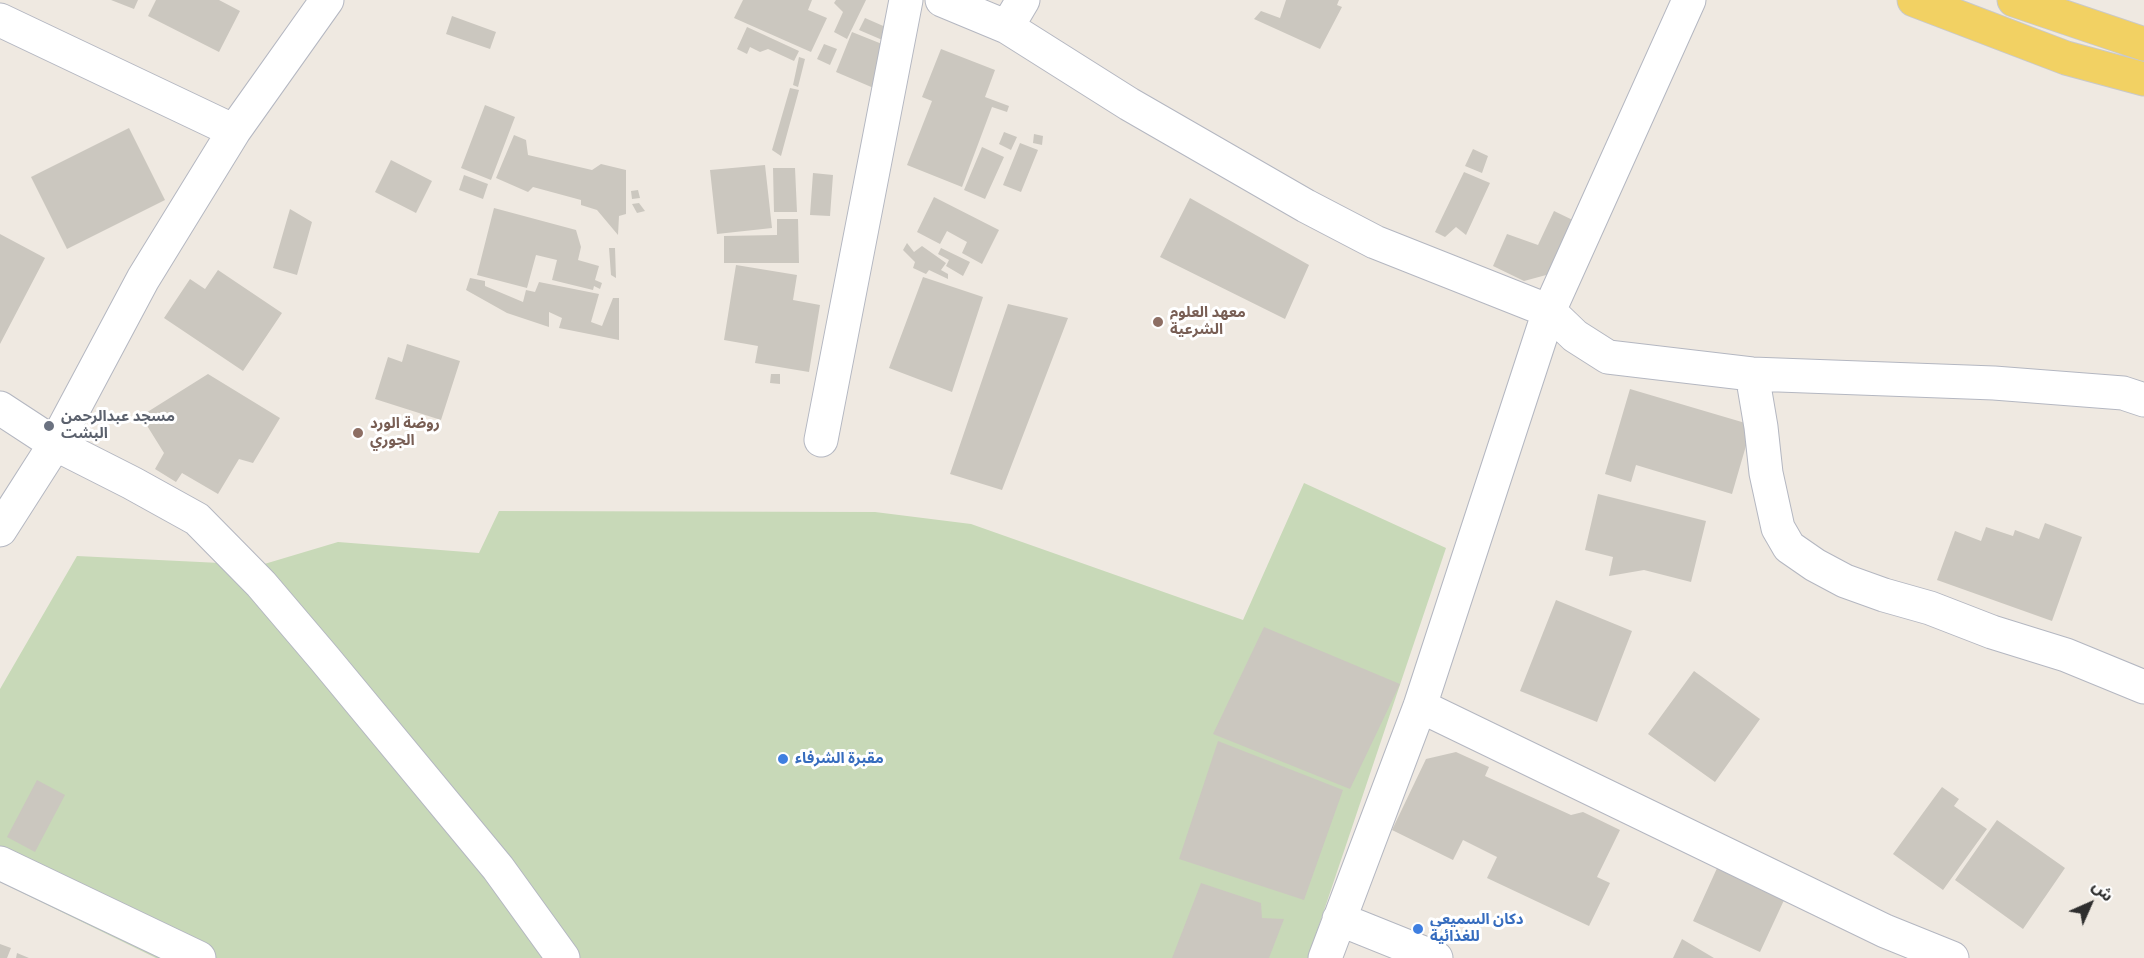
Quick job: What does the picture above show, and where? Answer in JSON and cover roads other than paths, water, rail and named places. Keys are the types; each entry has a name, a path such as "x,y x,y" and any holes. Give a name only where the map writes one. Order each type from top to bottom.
{"main road":[{"path":"1914,0 2066,58 2144,79"},
{"path":"2014,0 2144,44"}],"street":[{"path":"0,530 55,444 142,279 234,131 327,0"},
{"path":"821,440 906,0"},
{"path":"942,0 1015,14 1150,116 1306,206 1376,242 1549,311 1575,336 1608,357 1752,374 2137,388"},
{"path":"1325,958 1420,706 1549,311 1689,0"},
{"path":"0,20 234,131"},
{"path":"1752,374 1766,473 1778,528 1788,547 1845,581 2066,655 2144,687"},
{"path":"0,408 55,444 197,519 261,584 324,657 498,868 563,958"},
{"path":"1420,706 1883,944 1952,958"},
{"path":"0,862 143,945 199,958"},
{"path":"1339,919 1436,958"}],"place":[{"name":"معهد العلوم الشرعية","path":"1158,322"},
{"name":"مسجد عبدالرحمن البشت","path":"49,426"},
{"name":"روضة الورد الجوري","path":"358,433"},
{"name":"مقبرة الشرفاء","path":"783,759"},
{"name":"دكان السميعي للغذائية","path":"1418,929"}]}
